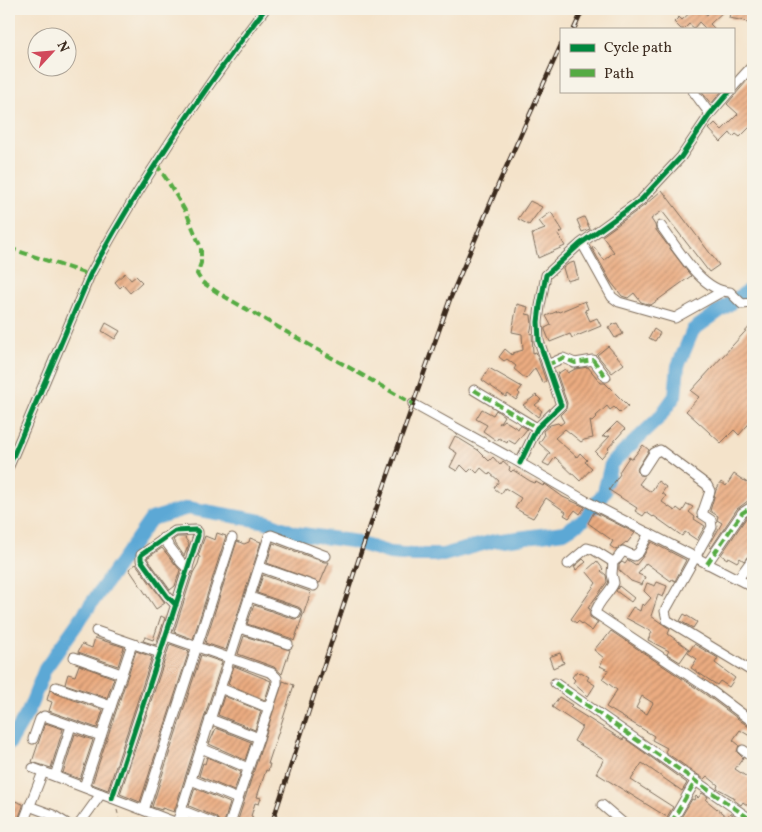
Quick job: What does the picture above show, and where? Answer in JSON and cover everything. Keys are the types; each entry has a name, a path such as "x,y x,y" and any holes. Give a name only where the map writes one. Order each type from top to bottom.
{"street":[{"path":"9,466 11,455 98,259 156,164 265,9"},
{"path":"734,86 753,65"},
{"path":"694,92 710,114"},
{"path":"520,463 537,428 561,405 539,341 538,322 546,275 581,244 641,200 681,157 710,114 729,92"},
{"path":"661,226 702,279 726,292 741,304 753,303"},
{"path":"581,244 610,294 619,302 674,318 726,292"},
{"path":"547,365 563,358 575,363 591,360 595,362 606,377"},
{"path":"474,390 537,428"},
{"path":"413,404 586,501 753,587"},
{"path":"643,470 654,453 660,450 710,488 702,514 711,520 712,527 665,611 667,620 753,672"},
{"path":"706,564 742,513 753,506"},
{"path":"112,798 188,569 198,532 193,530 175,531 163,538 140,557 167,596 176,605"},
{"path":"649,533 636,555 632,556 624,551 613,562 612,574 614,583 612,589 597,607 595,613 709,689 753,722"},
{"path":"178,818 271,535 326,556"},
{"path":"163,538 188,569"},
{"path":"144,810 232,538"},
{"path":"568,564 587,548 594,550 613,562"},
{"path":"738,579 751,561"},
{"path":"260,567 314,586"},
{"path":"250,597 296,613"},
{"path":"240,628 288,644"},
{"path":"96,631 160,653"},
{"path":"166,636 275,675 278,681 230,823"},
{"path":"84,787 132,644"},
{"path":"74,657 121,674"},
{"path":"555,683 753,821"},
{"path":"56,687 111,706"},
{"path":"220,688 269,708"},
{"path":"33,739 42,717 101,736"},
{"path":"210,719 259,738"},
{"path":"55,776 71,726"},
{"path":"201,748 248,768"},
{"path":"743,750 753,757"},
{"path":"33,768 144,810 178,818 214,823"},
{"path":"23,823 43,772"},
{"path":"191,780 238,799"},
{"path":"671,823 696,780"},
{"path":"80,823 101,794"},
{"path":"602,805 623,823"},
{"path":"29,806 44,811 63,822"},
{"path":"178,818 189,823"}],"building":[{"path":"694,9 700,9 707,15 713,9 726,9 710,24 714,28 705,28 699,22 694,28 689,24 685,28 680,28 674,22 679,17 682,20"},
{"path":"731,9 753,9 753,29 745,21 729,18"},
{"path":"753,74 753,124 740,137 736,134 733,137 730,133 721,142 709,129 715,123 722,130 738,114 727,104"},
{"path":"702,92 721,92 711,104"},
{"path":"662,190 719,265 709,272 662,211 651,219 656,230 691,276 651,305 641,302 634,293 628,298 622,296 611,282 592,248 594,247 604,260 614,252 602,236 645,205"},
{"path":"530,201 542,207 529,225 518,219"},
{"path":"551,212 563,231 558,234 565,246 538,258 532,234 545,229 539,221"},
{"path":"584,217 590,229 582,232 577,220"},
{"path":"574,262 578,278 567,281 563,268"},
{"path":"125,273 131,280 136,276 142,282 130,293 123,285 120,288 115,282"},
{"path":"585,301 588,309 585,310 590,321 597,318 601,326 572,338 570,334 550,342 545,328 551,325 546,316"},
{"path":"517,304 528,307 526,314 531,315 532,325 530,334 532,333 533,353 536,352 546,381 543,383 535,368 526,379 514,369 516,366 507,359 504,361 499,357 505,349 512,355 523,350 522,334 512,332"},
{"path":"106,323 120,331 115,339 102,331"},
{"path":"617,323 623,334 615,338 608,327"},
{"path":"753,323 753,419 739,435 734,430 721,443 686,411 699,397 691,391"},
{"path":"654,329 660,333 655,341 649,338"},
{"path":"608,346 624,364 612,373 597,355"},
{"path":"588,367 601,383 605,383 628,406 620,413 614,407 610,410 607,406 592,422 590,421 593,438 581,442 565,429 555,438 577,457 580,453 587,460 585,462 592,468 580,481 555,457 549,466 543,463 550,453 539,443 544,436 543,431 550,425 558,423 560,425 564,422 560,415 566,409 567,403 557,374 565,369 568,373 575,369"},
{"path":"489,368 522,387 518,392 520,394 516,400 508,394 506,397 482,380"},
{"path":"536,395 541,400 535,405 542,411 538,417 523,405"},
{"path":"482,409 493,415 496,410 504,416 499,424 504,420 518,429 520,425 527,429 515,444 508,440 507,443 499,438 497,441 483,431 487,425 476,419"},
{"path":"617,422 625,429 601,458 595,452 610,436 602,437"},
{"path":"455,436 478,450 489,461 493,457 500,465 503,461 510,467 509,470 511,472 513,470 530,481 543,486 545,484 563,497 585,507 580,514 575,510 569,518 564,515 566,512 546,498 533,518 523,513 515,508 521,498 505,488 501,494 494,488 499,481 490,473 489,475 481,468 477,473 472,468 468,472 461,465 457,471 450,467 457,453 449,448"},
{"path":"643,445 649,450 637,469 639,475 645,476 639,484 651,492 658,481 666,487 662,493 666,496 662,502 675,511 677,508 682,512 687,504 693,507 689,512 695,517 694,519 705,526 697,540 685,532 682,536 646,512 643,516 635,511 637,508 609,490 629,457 632,459"},
{"path":"734,474 749,484 753,478 753,497 737,509 711,548 709,546 722,523 717,520 718,516 710,511 716,490 721,482 726,486"},
{"path":"594,512 635,533 627,543 616,550 610,546 613,541 588,523"},
{"path":"753,513 753,555 748,556 744,561 740,558 737,562 728,557 727,559 721,555 746,518"},
{"path":"217,533 226,536 193,639 174,632 193,573 198,564 200,557 198,556 205,536 215,540"},
{"path":"177,537 186,537 189,544 184,556 173,540"},
{"path":"250,538 261,542 226,650 205,643 237,541 244,544 249,542"},
{"path":"651,542 686,560 675,581 672,579 671,581 646,563 638,574 645,577 642,585 631,581 619,570 619,565 622,562 625,564 628,560 636,565"},
{"path":"273,543 324,562 329,562 320,583 267,563"},
{"path":"162,548 180,570 175,586 170,590 147,558"},
{"path":"583,559 586,562 576,570 574,567"},
{"path":"597,561 603,569 601,571 606,575 607,582 588,608 590,609 590,617 598,622 592,631 578,621 576,623 571,619 596,583 586,571"},
{"path":"136,564 165,603 156,609 129,569"},
{"path":"263,575 311,592 294,641 247,624 254,605 294,619 300,618 302,615 301,609 298,607 257,593"},
{"path":"657,582 667,586 663,597 658,595 651,616 670,629 668,634 689,649 680,662 667,654 669,651 648,640 652,632 626,618 633,607 640,611 642,604 644,606 651,598 644,591 647,583 655,586"},
{"path":"619,586 634,598 631,602 616,591"},
{"path":"684,614 697,622 693,628 680,621"},
{"path":"161,616 165,618 156,645 143,641 145,637 153,640"},
{"path":"611,631 753,728 753,738 740,730 733,740 739,745 737,752 743,758 735,769 753,781 749,788 753,791 753,810 743,802 741,805 734,800 735,798 717,788 718,785 707,776 704,779 665,752 667,748 652,740 654,736 606,707 617,690 602,679 608,670 600,666 604,658 594,650","holes":["642,696 653,703 647,714 636,708"]},
{"path":"244,636 290,650 282,674 274,667 238,654"},
{"path":"95,638 124,647 118,666 78,652 82,644 92,648"},
{"path":"170,644 189,651 140,802 120,794"},
{"path":"694,644 718,658 715,663 735,678 729,687 720,681 717,685 691,668 697,659 688,653"},
{"path":"136,651 152,657 108,790 92,784"},
{"path":"560,653 564,663 553,668 549,657"},
{"path":"201,655 222,662 174,812 162,808 162,810 152,807"},
{"path":"79,665 114,678 107,698 65,684 68,674 75,676"},
{"path":"234,666 271,681 265,700 228,684"},
{"path":"577,671 589,677 587,680 595,685 588,696 573,683 575,680 572,677"},
{"path":"283,681 294,685 268,764 270,764 268,771 266,770 257,797 261,798 259,804 255,803 251,823 237,823"},
{"path":"50,689 54,693 103,710 97,728 49,711 52,702 47,700"},
{"path":"224,696 261,711 255,730 218,715"},
{"path":"559,697 572,705 570,707 623,740 624,738 687,783 682,791 642,763 631,780 673,807 667,817 596,773 604,759 574,741 582,727 552,707"},
{"path":"753,699 753,714 747,709"},
{"path":"45,723 63,729 51,768 32,762"},
{"path":"216,728 251,742 245,760 209,744"},
{"path":"75,734 93,740 80,779 63,773"},
{"path":"207,757 241,772 234,791 199,776"},
{"path":"195,788 230,803 224,823 220,823 216,817 189,806"},
{"path":"702,793 708,797 706,800 727,817 730,813 745,823 683,823 679,821 692,799 694,800 696,796 698,798"},
{"path":"15,801 23,804 23,806 17,823 9,823 9,803 14,805"}],"waterway":[{"path":"9,744 28,712 45,669 151,519 188,508 267,522 295,533 351,541 390,553 415,555 443,555 494,541 564,532 585,519 604,492 611,464 659,418 675,396 678,366 693,330 753,287"}],"railway":[{"path":"574,28 583,9"},
{"path":"272,823 361,552 450,299 499,183 560,47"}],"marked path":[{"path":"156,164 187,214 201,248 201,263 197,274 202,282 413,404"},
{"path":"9,248 90,275 92,271"},
{"path":"547,365 563,358 575,363 593,360 606,377"},
{"path":"474,390 537,428"},
{"path":"707,564 742,513 753,506"},
{"path":"555,683 753,821"},
{"path":"671,823 696,780"}],"cycle path":[{"path":"9,466 90,275 109,240 172,139 265,9"},
{"path":"520,463 537,428 561,405 539,341 538,322 546,275 580,244 641,200 681,157 710,114 729,92"},
{"path":"112,798 177,602 198,536 196,530 175,531 141,555 141,560 167,596 176,605"}]}
